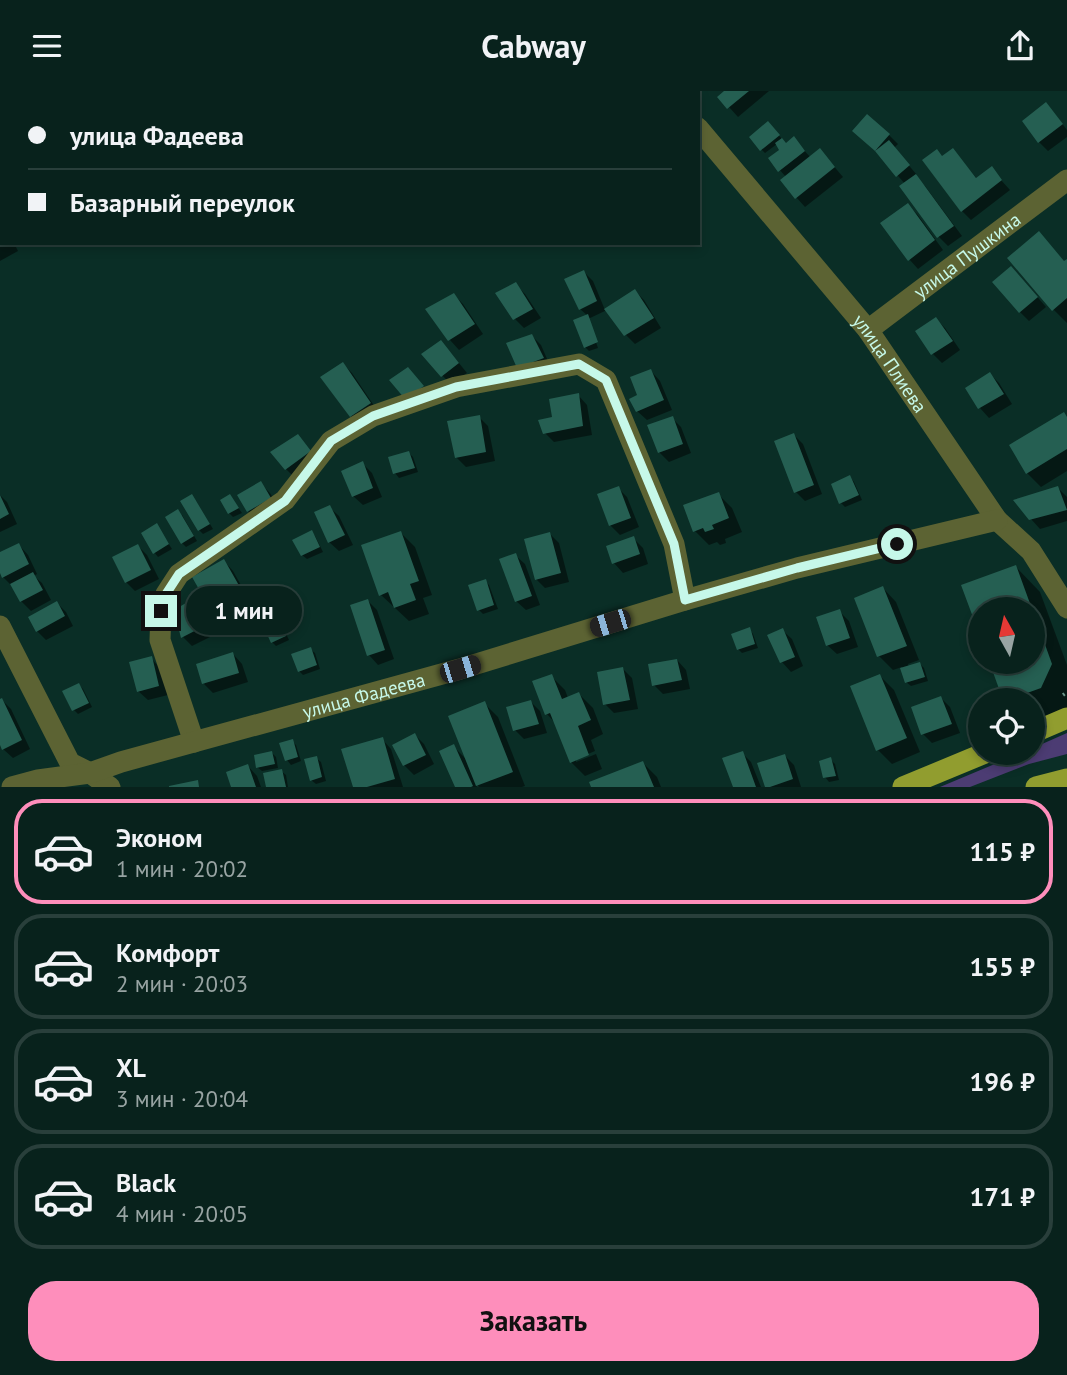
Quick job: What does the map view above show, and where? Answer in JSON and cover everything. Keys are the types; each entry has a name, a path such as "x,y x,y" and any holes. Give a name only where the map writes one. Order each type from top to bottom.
{"main road":[{"path":"1045,727 1067,718"},
{"path":"904,787 968,760"},
{"path":"1036,787 1067,779"}],"street":[{"name":"улица Плиева","path":"700,130 868,330 997,520 1031,551 1067,608"},
{"name":"улица Пушкина","path":"868,330 1067,180"},
{"path":"194,742 160,640 161,611 166,594 179,574 285,501 331,441 373,416 456,387 579,364 606,380 674,544 685,600"},
{"name":"улица Фадеева","path":"12,787 38,780 90,773 121,762 460,669 797,568 997,520"},
{"path":"0,626 70,763 110,787"}],"shaded area":[{"path":"1067,733 1067,754 1045,760 1045,743"},
{"path":"992,765 1026,765 970,787 940,787"}],"building":[{"path":"724,91 749,91 727,109 717,97"},
{"path":"1046,102 1063,124 1038,143 1022,121"},
{"path":"867,114 890,134 875,151 852,131"},
{"path":"768,121 780,135 760,151 749,137"},
{"path":"794,136 805,151 778,172 768,158 779,150 775,143 782,138 786,143"},
{"path":"889,140 910,165 896,177 875,151"},
{"path":"820,148 835,167 795,199 780,180"},
{"path":"953,148 976,178 992,166 1002,180 961,212 922,160 937,149 942,156"},
{"path":"916,174 954,226 937,238 899,186"},
{"path":"908,203 935,240 908,261 880,223"},
{"path":"1039,231 1064,261 1067,259 1067,298 1052,311 1007,258"},
{"path":"1011,266 1038,297 1019,313 992,282"},
{"path":"584,270 597,301 579,310 564,279"},
{"path":"516,282 533,309 513,320 495,293"},
{"path":"635,289 654,318 624,336 604,309"},
{"path":"454,293 475,324 448,341 425,309"},
{"path":"588,314 598,342 584,348 573,320"},
{"path":"936,317 953,341 931,355 915,331"},
{"path":"532,334 544,358 517,368 506,343"},
{"path":"441,340 459,363 441,377 421,354"},
{"path":"343,362 371,403 350,417 320,377"},
{"path":"408,367 424,386 405,399 389,380"},
{"path":"651,369 664,400 636,412 629,399 637,395 630,377"},
{"path":"990,372 1004,394 978,409 965,388"},
{"path":"579,393 583,426 543,434 538,420 552,417 549,399"},
{"path":"1064,412 1067,417 1067,449 1026,474 1009,445"},
{"path":"480,415 486,452 455,458 447,421"},
{"path":"673,416 683,444 658,453 647,425"},
{"path":"794,433 814,485 794,493 774,441"},
{"path":"298,434 311,451 285,470 270,452"},
{"path":"409,451 415,468 393,474 388,457"},
{"path":"363,461 373,488 352,497 341,471"},
{"path":"850,475 859,495 839,504 831,484"},
{"path":"261,481 271,498 247,512 237,495"},
{"path":"619,486 631,518 609,526 597,494"},
{"path":"1058,486 1067,510 1029,520 1013,500"},
{"path":"719,492 729,518 712,525 714,529 705,532 703,528 693,532 683,505"},
{"path":"192,494 210,524 198,531 180,501"},
{"path":"230,494 239,508 228,514 220,500"},
{"path":"0,495 9,514 0,519"},
{"path":"330,505 345,535 328,543 314,512"},
{"path":"178,509 194,536 181,544 165,517"},
{"path":"157,523 169,544 153,554 141,533"},
{"path":"312,530 320,547 301,556 292,540"},
{"path":"401,531 419,581 410,584 416,600 394,608 388,592 379,596 361,545"},
{"path":"550,532 561,573 535,580 524,539"},
{"path":"634,536 640,554 612,564 606,546"},
{"path":"19,543 29,564 2,578 0,552"},
{"path":"138,544 151,570 125,583 112,557"},
{"path":"516,553 532,596 515,602 499,559"},
{"path":"224,559 254,612 232,624 220,602 209,607 192,577"},
{"path":"1016,565 1028,597 968,597 968,604 961,585"},
{"path":"33,572 43,590 20,602 10,584"},
{"path":"486,579 494,605 477,611 468,585"},
{"path":"883,586 907,646 877,657 854,598"},
{"path":"198,596 212,622 181,638 174,610"},
{"path":"368,599 385,650 367,656 350,605"},
{"path":"57,601 65,616 36,632 28,617"},
{"path":"840,609 850,638 826,646 816,617"},
{"path":"277,617 286,636 271,643 262,623"},
{"path":"750,627 755,644 737,650 731,634"},
{"path":"783,628 795,657 780,663 767,635"},
{"path":"1045,644 1052,664 1041,688 999,688 994,674 1045,674"},
{"path":"311,647 317,665 298,672 291,654"},
{"path":"233,652 239,673 202,684 196,664"},
{"path":"152,656 159,686 137,692 129,662"},
{"path":"677,659 682,680 652,686 648,664"},
{"path":"920,662 925,677 905,683 900,668"},
{"path":"623,667 630,700 603,705 597,672"},
{"path":"552,674 562,699 579,692 591,720 578,726 589,755 570,763 550,713 545,715 532,681"},
{"path":"880,674 907,738 876,751 850,686"},
{"path":"79,683 89,703 72,711 62,691"},
{"path":"941,696 952,724 921,735 911,707"},
{"path":"2,698 22,740 2,750 0,699"},
{"path":"531,700 539,724 513,731 506,707"},
{"path":"485,701 513,772 476,786 448,716"},
{"path":"415,733 426,755 403,766 392,745"},
{"path":"383,737 395,779 367,787 353,787 341,749"},
{"path":"293,739 298,757 285,761 279,743"},
{"path":"454,744 473,786 471,787 455,787 439,751"},
{"path":"272,751 275,764 256,768 254,755"},
{"path":"743,751 756,787 733,787 722,758"},
{"path":"785,754 793,779 765,787 757,763"},
{"path":"317,756 322,777 310,781 304,759"},
{"path":"831,757 836,776 823,778 819,761"},
{"path":"643,761 654,787 591,787 589,782"},
{"path":"248,764 256,787 231,787 226,772"},
{"path":"282,769 286,787 266,787 263,773"},
{"path":"198,780 199,787 169,787 169,786"}],"route":[{"path":"161,611 166,594 179,574 285,501 331,441 373,416 456,387 579,364 606,380 674,544 685,600 797,568 897,544"}]}
